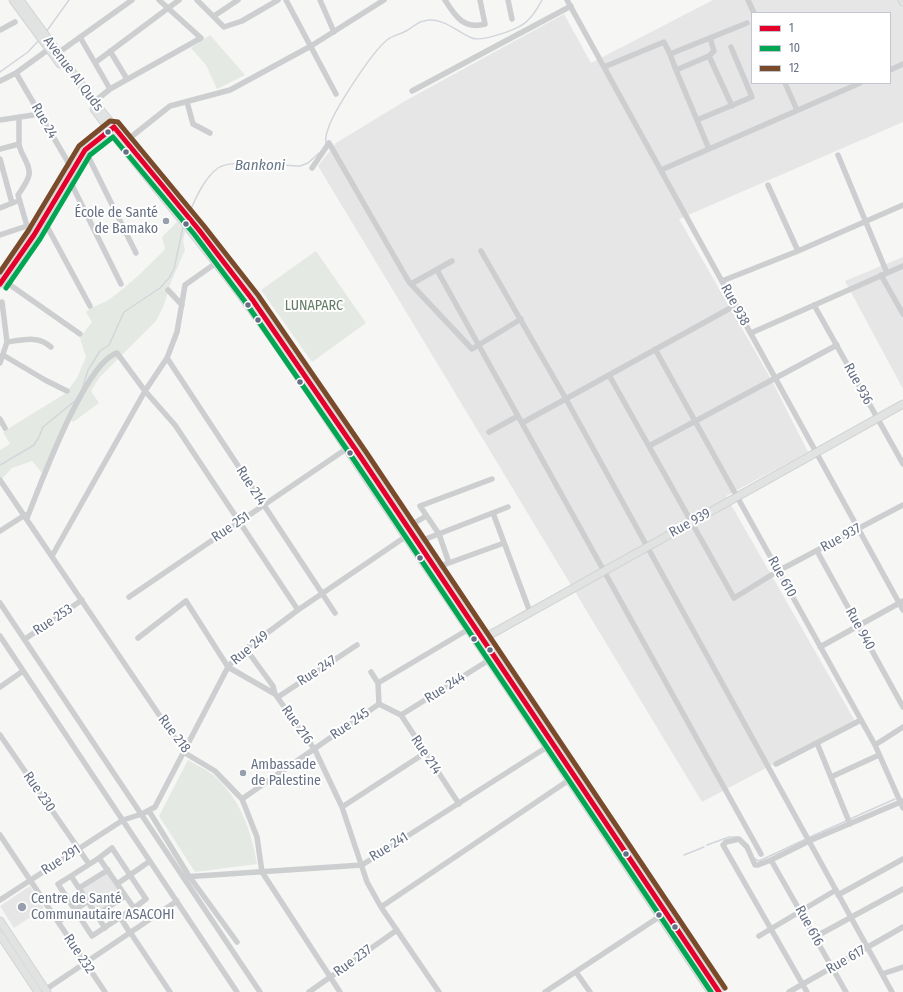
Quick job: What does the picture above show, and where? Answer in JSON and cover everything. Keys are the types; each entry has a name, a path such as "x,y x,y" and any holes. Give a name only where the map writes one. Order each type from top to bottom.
{"main road":[{"name":"Avenue Al Quds","path":"14,0 34,24"},
{"name":"Avenue Al Quds","path":"20,0 47,44 176,214 197,232 252,299 349,446"},
{"name":"Avenue Al Quds","path":"47,44 58,53 111,128 126,141 179,206 216,263 250,306 409,532 469,629 480,640 489,660 569,780 663,915 719,992"},
{"path":"1,282 34,235 72,169 85,150 111,128"},
{"name":"Rue 939","path":"480,640 903,404"},
{"name":"Avenue Al Quds","path":"409,532 418,542 480,640 663,915 711,992"},
{"path":"0,921 43,991"},
{"path":"0,935 43,991"}],"street":[{"path":"58,53 132,0"},
{"path":"94,102 110,88 201,38 158,0"},
{"path":"96,62 166,8 179,0"},
{"path":"197,0 214,16 221,26 227,27 242,21 278,0"},
{"path":"214,16 238,0"},
{"path":"286,0 336,94"},
{"path":"320,0 334,32"},
{"path":"445,0 452,11 464,24 477,26 485,24 480,0"},
{"path":"508,0 512,19"},
{"path":"748,0 754,12"},
{"path":"126,141 170,106 230,90 311,46 380,1"},
{"path":"412,91 569,3"},
{"name":"Rue 938","path":"569,3 858,529 901,602 903,610"},
{"path":"0,30 15,22"},
{"path":"670,54 747,23"},
{"path":"80,37 110,88"},
{"path":"676,70 709,56 714,51 710,38"},
{"path":"604,67 664,42 709,149"},
{"path":"0,81 16,73 47,44"},
{"path":"697,120 752,97 731,47"},
{"path":"110,51 127,79"},
{"path":"709,56 732,106"},
{"path":"891,70 903,64"},
{"name":"Rue 24","path":"16,73 72,169"},
{"path":"785,84 797,110"},
{"path":"661,170 858,84"},
{"path":"187,102 192,124 210,133"},
{"path":"0,120 40,114"},
{"path":"19,117 20,150 29,172 29,176 18,195 27,226 34,235"},
{"path":"312,168 329,143 411,284 472,349 521,320"},
{"path":"0,148 19,144"},
{"path":"85,150 136,253"},
{"path":"838,155 866,221 884,274 903,314"},
{"path":"0,159 12,203"},
{"path":"68,177 121,284"},
{"path":"768,185 798,251"},
{"path":"0,208 19,200"},
{"path":"722,281 798,251 903,205"},
{"path":"43,220 90,306"},
{"path":"0,235 27,226"},
{"path":"481,251 566,399 892,992"},
{"path":"411,284 452,261"},
{"path":"52,556 146,391 167,358 177,332 186,285 216,263"},
{"path":"750,333 903,266"},
{"path":"437,270 761,854"},
{"path":"1,282 80,334"},
{"path":"168,290 182,305"},
{"path":"0,363 7,342 2,302"},
{"name":"Rue 936","path":"814,305 903,464"},
{"path":"522,423 736,306"},
{"path":"7,342 37,339 45,341 51,347"},
{"path":"649,446 836,345"},
{"name":"Rue 610","path":"656,349 875,745 902,804"},
{"path":"0,531 26,516 82,393 106,360 115,354 120,355 146,391 175,425 298,610"},
{"path":"3,355 67,391"},
{"name":"Rue 214","path":"167,358 335,613"},
{"path":"609,375 692,522"},
{"path":"489,432 518,416"},
{"path":"0,420 5,428"},
{"name":"Rue 251","path":"129,597 349,446"},
{"path":"449,563 439,534 420,506 492,479"},
{"name":"Rue 218","path":"0,480 26,516 185,753 215,771 242,799 257,837 262,872 340,992"},
{"name":"Rue 937","path":"692,522 734,598 778,571 817,552 903,504"},
{"path":"418,542 508,507"},
{"path":"493,513 530,612"},
{"name":"Rue 249","path":"122,820 142,814 155,807 185,753 228,667 246,649 298,610 409,532 426,516"},
{"path":"435,568 504,543"},
{"name":"Rue 940","path":"817,552 903,707"},
{"name":"Rue 253","path":"25,639 82,600"},
{"name":"Rue 216","path":"138,638 186,601 228,667 276,695 315,750 342,807 367,882 381,907 439,992"},
{"path":"820,647 901,602"},
{"path":"0,603 186,877 260,992"},
{"path":"378,683 469,629"},
{"path":"0,636 237,992"},
{"name":"Rue 247","path":"276,695 357,645"},
{"path":"246,649 273,686 276,695"},
{"name":"Rue 244","path":"401,715 489,660"},
{"path":"0,687 23,671"},
{"path":"371,672 378,683 379,704 401,715"},
{"name":"Rue 245","path":"242,799 315,750 379,704"},
{"name":"Rue 214","path":"401,715 459,804"},
{"path":"776,764 861,720"},
{"path":"875,745 903,727"},
{"name":"Rue 230","path":"1,738 89,864"},
{"path":"817,743 850,824"},
{"name":"Rue 241","path":"186,877 362,865 547,747"},
{"path":"342,807 425,753"},
{"path":"831,777 879,755"},
{"path":"381,907 569,780"},
{"path":"807,992 723,844 739,839 747,847 755,865 771,860 809,841 902,804"},
{"path":"149,811 186,877 237,942"},
{"name":"Rue 291","path":"0,900 122,820"},
{"name":"Rue 232","path":"0,836 105,992"},
{"path":"112,848 146,899 92,936 58,884 89,864 112,848"},
{"path":"99,858 134,908"},
{"path":"759,936 800,911 903,859"},
{"name":"Rue 616","path":"771,860 846,992"},
{"path":"117,884 150,861"},
{"path":"79,888 108,870"},
{"path":"71,876 105,928"},
{"path":"815,937 850,916 903,889"},
{"path":"97,915 125,896"},
{"path":"58,922 88,901"},
{"path":"43,991 177,901"},
{"path":"546,992 663,915"},
{"path":"120,917 170,992"},
{"name":"Rue 617","path":"789,992 903,928"},
{"name":"Rue 237","path":"309,992 397,930"},
{"path":"882,974 903,967"},
{"path":"576,972 590,992"}],"shaded area":[{"path":"713,0 903,0 903,122 679,219 771,379 808,452 726,496 855,721 702,802 318,166 336,143 405,101 564,14 591,63"},
{"path":"903,257 903,389 845,281"},
{"path":"108,872 123,895 97,913 82,888"},
{"name":"Centre de Santé Communautaire ASACOHI","path":"30,886 44,908 14,928 0,906"}],"green space":[{"path":"210,35 245,75 217,89 206,65 191,48"},
{"path":"177,222 185,232 183,241 185,250 171,282 164,305 156,321 99,378 91,391 99,403 73,422 70,419 43,474 32,461 12,468 0,481 0,450 10,444 3,432 66,393 77,378 86,357 80,338 92,322 86,312 110,299 152,262 165,249 162,237"},
{"name":"LUNAPARC","path":"316,251 366,323 312,362 261,290"},
{"path":"188,760 212,774 230,793 248,826 257,864 195,872 159,816"}],"waterway":[{"path":"46,32 69,0"},
{"name":"Bankoni","path":"326,144 328,129 345,96 372,56 389,38 406,31 419,23 431,20 449,25 472,38 477,39 501,34 524,24 536,11 542,0"},
{"path":"0,72 28,52 40,39"},
{"name":"Bankoni","path":"189,214 204,183 218,168 234,163 300,166 308,163 319,153"},
{"name":"Bankoni","path":"82,390 88,370 100,351 109,345 124,312 160,288 169,278 174,269 183,227"},
{"name":"Bankoni","path":"0,465 34,445 43,427 76,400"},
{"path":"850,819 895,799"},
{"path":"810,837 846,821"},
{"path":"707,845 729,837 737,837"},
{"path":"755,859 759,861 806,839"},
{"path":"684,855 704,847"}],"transit line":[{"name":"12","path":"0,272 28,231 79,146 110,121 118,122 204,226 258,295 366,452 725,988"},
{"name":"1","path":"0,284 34,235 85,150 114,127 199,230 252,299 360,456 719,992"},
{"name":"10","path":"6,288 40,239 90,155 113,137 194,234 246,303 354,460 711,992"}],"place":[{"name":"École de Santé de Bamako","path":"166,221"},
{"name":"Ambassade de Palestine","path":"243,773"},
{"name":"Centre de Santé Communautaire ASACOHI","path":"22,907"}]}
